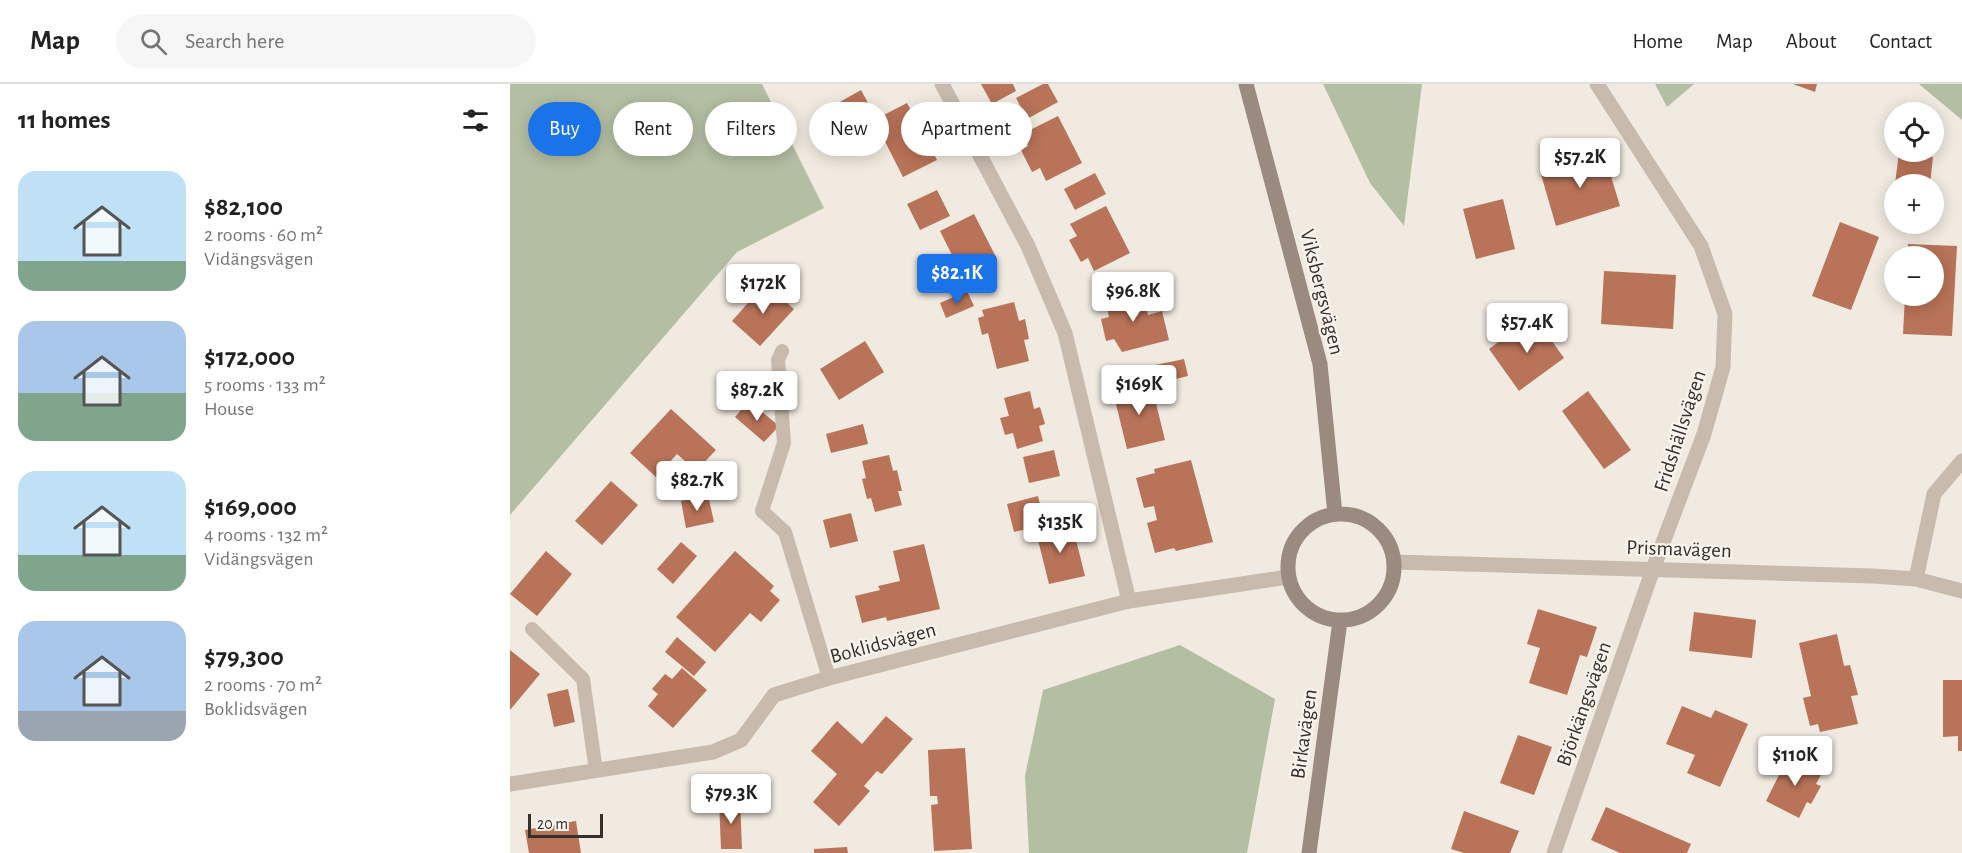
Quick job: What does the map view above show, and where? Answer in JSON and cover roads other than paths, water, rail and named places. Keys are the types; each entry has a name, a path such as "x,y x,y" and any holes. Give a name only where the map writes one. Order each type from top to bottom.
{"street":[{"path":"942,84 1028,246 1065,333 1129,601"},
{"name":"Viksbergsvägen","path":"1246,84 1320,364 1335,514"},
{"name":"Fridshällsvägen","path":"1597,84 1701,246 1725,314 1723,367 1708,422 1653,568"},
{"path":"1916,579 1934,494 1962,461"},
{"path":"1335,514 1349,515 1374,525 1383,534 1394,562 1392,582 1382,601 1363,616 1340,621 1319,616 1306,608 1296,596 1288,577 1289,556 1298,536 1312,523 1335,514"},
{"name":"Prismavägen","path":"1394,562 1873,576 1916,579 1962,591"},
{"name":"Björkängsvägen","path":"1554,853 1653,568"},
{"name":"Boklidsvägen","path":"510,784 712,752 741,740 774,695 829,678 1129,601 1288,577"},
{"name":"Birkavägen","path":"1309,853 1340,621"}],"lane":[{"path":"782,351 778,360 784,443 762,511 785,532 829,678"},
{"path":"532,629 583,679 596,771"}]}
